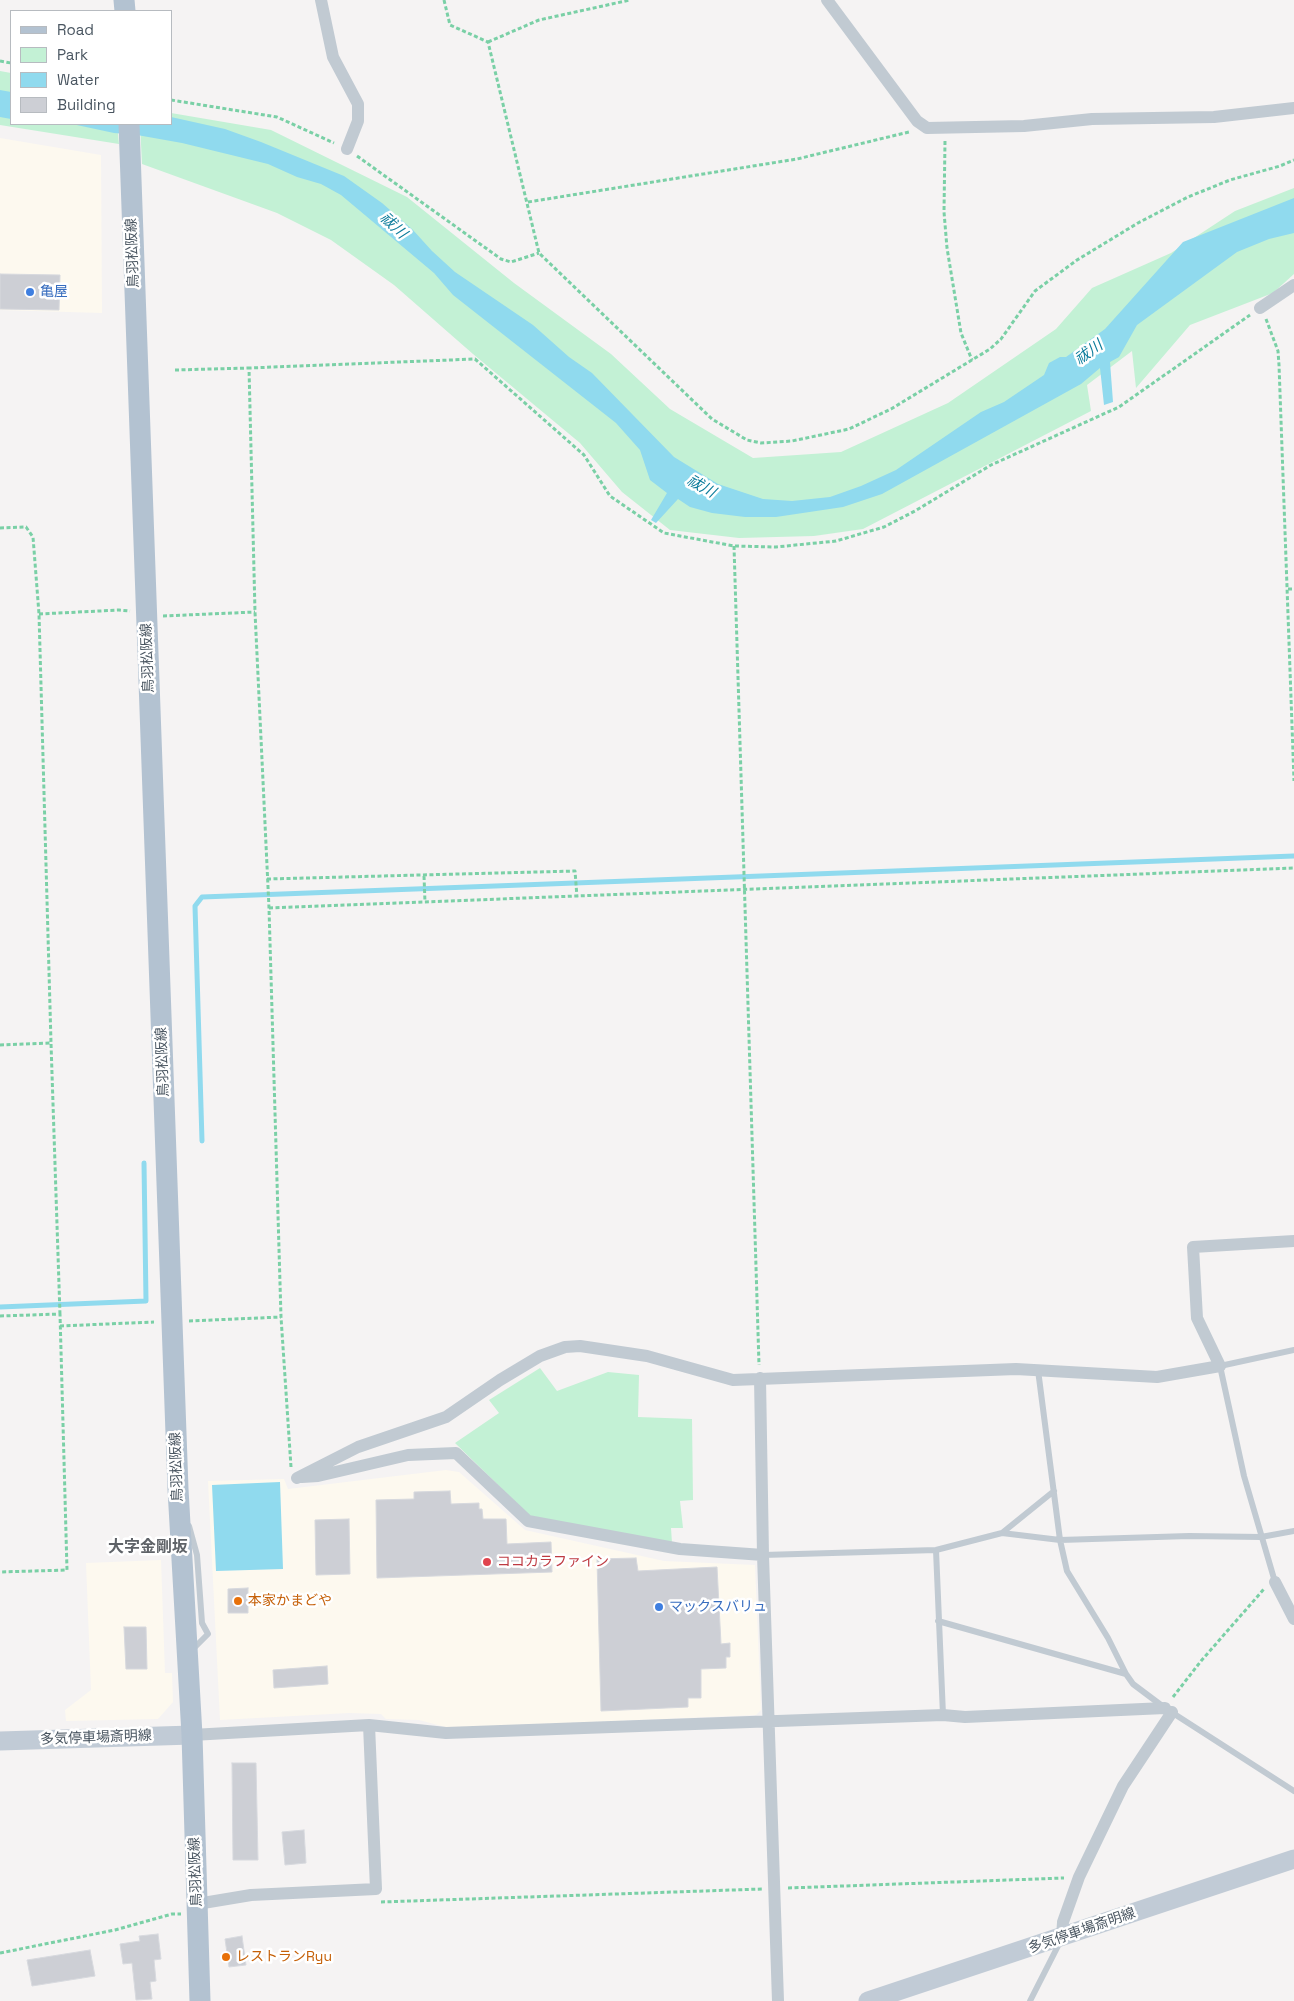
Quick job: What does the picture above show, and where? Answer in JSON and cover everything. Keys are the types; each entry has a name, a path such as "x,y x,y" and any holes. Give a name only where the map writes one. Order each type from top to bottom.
{"main road":[{"name":"鳥羽松阪線","path":"129,125 178,1489 192,1735 200,2001"},
{"name":"多気停車場斎明線","path":"0,1741 192,1735"},
{"name":"多気停車場斎明線","path":"868,2001 1062,1938 1294,1859"}],"street":[{"path":"321,0 332,57 358,104 358,121 347,149"},
{"path":"826,0 917,121 930,129 1024,126 1092,119 1214,117 1294,108"},
{"path":"1260,308 1294,285"},
{"path":"298,1478 358,1447 446,1418 532,1361 565,1347 580,1346 647,1356 733,1380 1038,1370 1157,1377 1220,1366 1197,1318 1193,1248 1294,1241"},
{"path":"760,1378 763,1555 778,2001"},
{"path":"298,1478 318,1476 408,1456 456,1453 528,1520 680,1549 763,1555"},
{"path":"1274,1582 1294,1619"},
{"path":"192,1735 369,1725 446,1733 1169,1710"},
{"path":"1062,1938 1063,1922 1079,1877 1123,1786 1169,1710"},
{"path":"197,1910 251,1895 376,1889 369,1725"}],"lane":[{"path":"1274,1582 1244,1476 1220,1366 1294,1350"},
{"path":"1038,1370 1060,1540 1067,1571 1126,1674 1134,1684 1169,1710 1294,1790"},
{"path":"1002,1533 1054,1491"},
{"path":"763,1555 936,1550 1002,1533 1060,1540 1188,1536 1261,1537 1294,1531"},
{"path":"936,1550 943,1716"},
{"path":"938,1621 1126,1674"},
{"path":"1030,2001 1062,1938"}],"path":[{"path":"444,0 450,25 488,42 539,20 630,0"},
{"path":"488,42 539,253 712,419 747,440 761,443 792,442 848,429 891,409 990,350 1035,291 1077,260 1138,223 1188,197 1230,180 1280,166 1294,160"},
{"path":"172,100 277,117 347,149 501,259 511,262 539,253"},
{"path":"528,202 797,159 930,129 940,133 946,146 944,212 947,248 961,333 972,360"},
{"path":"174,370 474,360 584,455 610,496 664,534 734,546 776,547 836,541 884,526 915,511 991,466 1119,407 1260,308 1278,351 1294,781"},
{"path":"249,368 255,612 269,906 281,1317 291,1467 298,1478"},
{"path":"0,528 26,527 32,537 39,614 68,1570 0,1572"},
{"path":"734,546 746,870 760,1378"},
{"path":"1288,590 1294,589"},
{"path":"39,614 120,610 134,612"},
{"path":"158,615 170,617 255,612"},
{"path":"269,906 576,897 1294,868"},
{"path":"268,881 424,878 575,872 576,897"},
{"path":"424,878 425,902"},
{"path":"0,1046 51,1043"},
{"path":"0,1316 60,1314"},
{"path":"183,1322 281,1317"},
{"path":"60,1326 160,1322"},
{"path":"1169,1710 1201,1661 1263,1590 1274,1582"},
{"path":"365,1889 384,1903 1079,1877"},
{"path":"0,1953 115,1930 172,1914 197,1910"}],"shaded area":[{"path":"0,138 101,155 102,313 0,310"},
{"path":"446,1470 459,1472 525,1530 664,1561 755,1565 761,1710 756,1715 449,1728 419,1720 386,1719 381,1714 349,1713 220,1720 208,1481 284,1479 288,1489"},
{"path":"161,1560 165,1673 172,1673 173,1702 158,1719 66,1721 65,1710 91,1690 86,1563"}],"green space":[{"path":"0,71 10,73 10,125 117,125 119,144 0,125"},
{"path":"172,113 271,130 407,197 514,283 611,354 670,409 753,458 841,452 948,403 1056,329 1092,288 1171,253 1235,211 1294,188 1294,274 1273,293 1190,325 1136,388 1132,351 1087,385 1091,411 863,529 814,536 739,538 670,530 622,492 580,443 394,285 331,240 277,213 142,164 140,125 172,125"},
{"path":"540,1368 557,1391 608,1372 639,1375 638,1417 692,1419 693,1500 680,1501 683,1528 671,1528 672,1543 531,1517 455,1443 499,1413 489,1400"}],"water":[{"path":"0,90 10,92 10,119 0,117"},
{"name":"祓川","path":"172,117 225,129 344,176 382,203 413,230 455,272 533,325 569,357 592,373 674,457 718,484 763,499 792,501 830,497 861,486 896,470 981,412 1004,402 1044,375 1049,363 1060,357 1066,357 1105,329 1183,242 1294,198 1294,233 1269,239 1237,252 1137,325 1119,357 1110,362 1113,402 1104,405 1100,368 1081,384 882,494 843,507 776,517 745,517 712,513 690,507 678,499 656,523 651,520 667,493 650,480 640,450 616,423 453,295 434,273 341,195 321,184 297,177 268,164 182,143 114,133 77,125 172,125"},
{"path":"280,1482 283,1569 216,1571 212,1485"}],"building":[{"name":"亀屋","path":"0,274 60,275 59,310 0,309"},
{"path":"450,1491 451,1504 479,1503 483,1519 506,1519 507,1544 551,1542 552,1572 377,1578 376,1500 414,1499 414,1492"},
{"path":"349,1519 350,1574 316,1575 315,1520"},
{"name":"マックスバリュ","path":"636,1558 638,1571 717,1567 721,1644 730,1643 730,1657 726,1657 726,1668 701,1669 701,1698 688,1698 688,1707 601,1711 597,1559"},
{"name":"本家かまどや","path":"248,1588 248,1613 228,1613 228,1589"},
{"path":"124,1627 146,1627 147,1669 126,1669"},
{"path":"327,1666 328,1684 274,1688 273,1670"},
{"path":"232,1763 256,1763 258,1860 233,1860"},
{"path":"304,1830 306,1863 285,1865 282,1832"},
{"path":"158,1934 161,1959 154,1960 156,1981 150,1982 152,1999 136,2000 132,1963 123,1964 120,1944 140,1941 139,1936"},
{"path":"242,1936 246,1965 229,1967 225,1939"},
{"path":"90,1950 95,1976 32,1986 27,1960"}],"waterway":[{"path":"202,1141 195,906 202,897 1294,856"},
{"path":"0,1307 146,1301 144,1163"}],"place":[{"name":"亀屋","path":"30,292"},
{"name":"ココカラファイン","path":"487,1562"},
{"name":"本家かまどや","path":"238,1601"},
{"name":"マックスバリュ","path":"659,1607"},
{"name":"レストランRyu","path":"226,1957"}],"district":[{"name":"大字金剛坂","path":"148,1548"}]}
